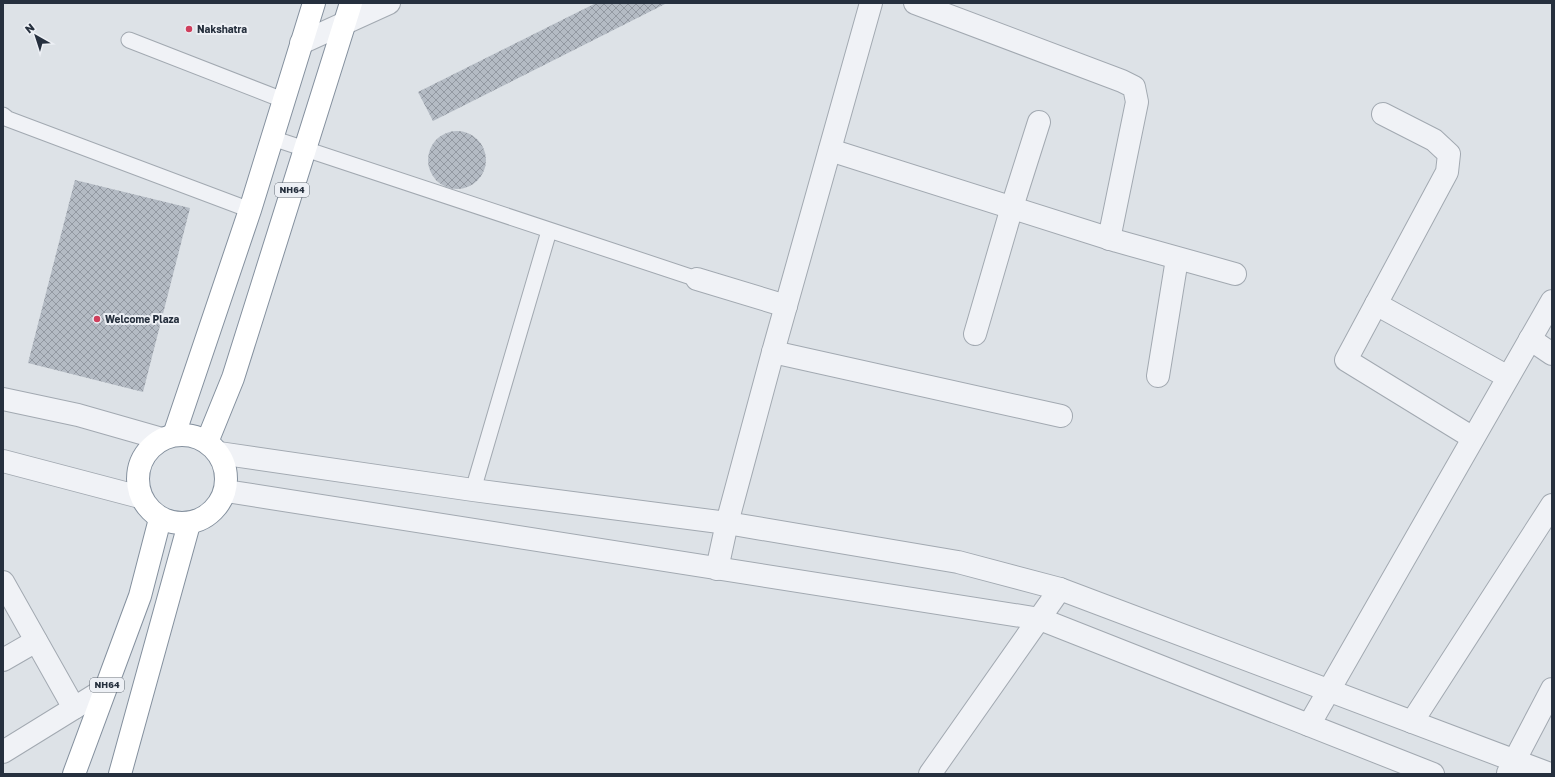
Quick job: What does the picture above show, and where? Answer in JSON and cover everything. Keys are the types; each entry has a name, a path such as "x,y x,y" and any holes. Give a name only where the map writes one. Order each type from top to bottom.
{"highway":[{"path":"168,437 250,210 300,43 314,3"},
{"name":"NH64","path":"213,448 347,13"},
{"path":"191,435 213,448 226,472 226,492 212,513 189,524 160,519 140,497 137,481 140,464 148,450 168,437 191,435"},
{"name":"NH64","path":"74,774 140,596 160,519"},
{"path":"120,774 189,524"}],"street":[{"path":"300,43 347,13 389,3"},
{"path":"717,569 727,523 773,352 871,3"},
{"path":"915,3 1122,81 1134,87 1137,102 1109,239"},
{"path":"1383,114 1434,140 1449,154 1447,172 1346,360 1473,438"},
{"path":"975,334 1039,122"},
{"path":"830,150 1109,239 1235,274"},
{"path":"1158,376 1177,259"},
{"path":"697,279 786,306"},
{"path":"1309,725 1552,301"},
{"path":"1376,304 1508,377"},
{"path":"1530,340 1552,354"},
{"path":"773,352 1061,416"},
{"path":"3,399 168,437"},
{"path":"213,448 472,490 727,523 958,562 1060,589 1412,722 1510,767 1550,774"},
{"path":"3,461 140,497"},
{"path":"226,492 1040,619 1432,774"},
{"path":"1412,722 1552,505"},
{"path":"3,582 74,708"},
{"path":"930,774 1060,589"},
{"path":"3,660 36,641"},
{"path":"3,752 105,689"},
{"path":"1510,767 1552,689"}],"lane":[{"path":"129,40 283,100"},
{"path":"3,115 8,119 250,210"},
{"path":"272,138 697,279"},
{"path":"472,490 549,230"}],"building":[{"path":"596,3 667,3 433,121 418,92"},
{"path":"457,131 473,136 481,144 486,160 481,176 473,184 457,189 441,184 433,176 428,160 433,144 441,136"},
{"path":"75,180 190,208 143,392 28,363"}],"place":[{"name":"Nakshatra","path":"189,29"},
{"name":"Welcome Plaza","path":"97,319"}]}
